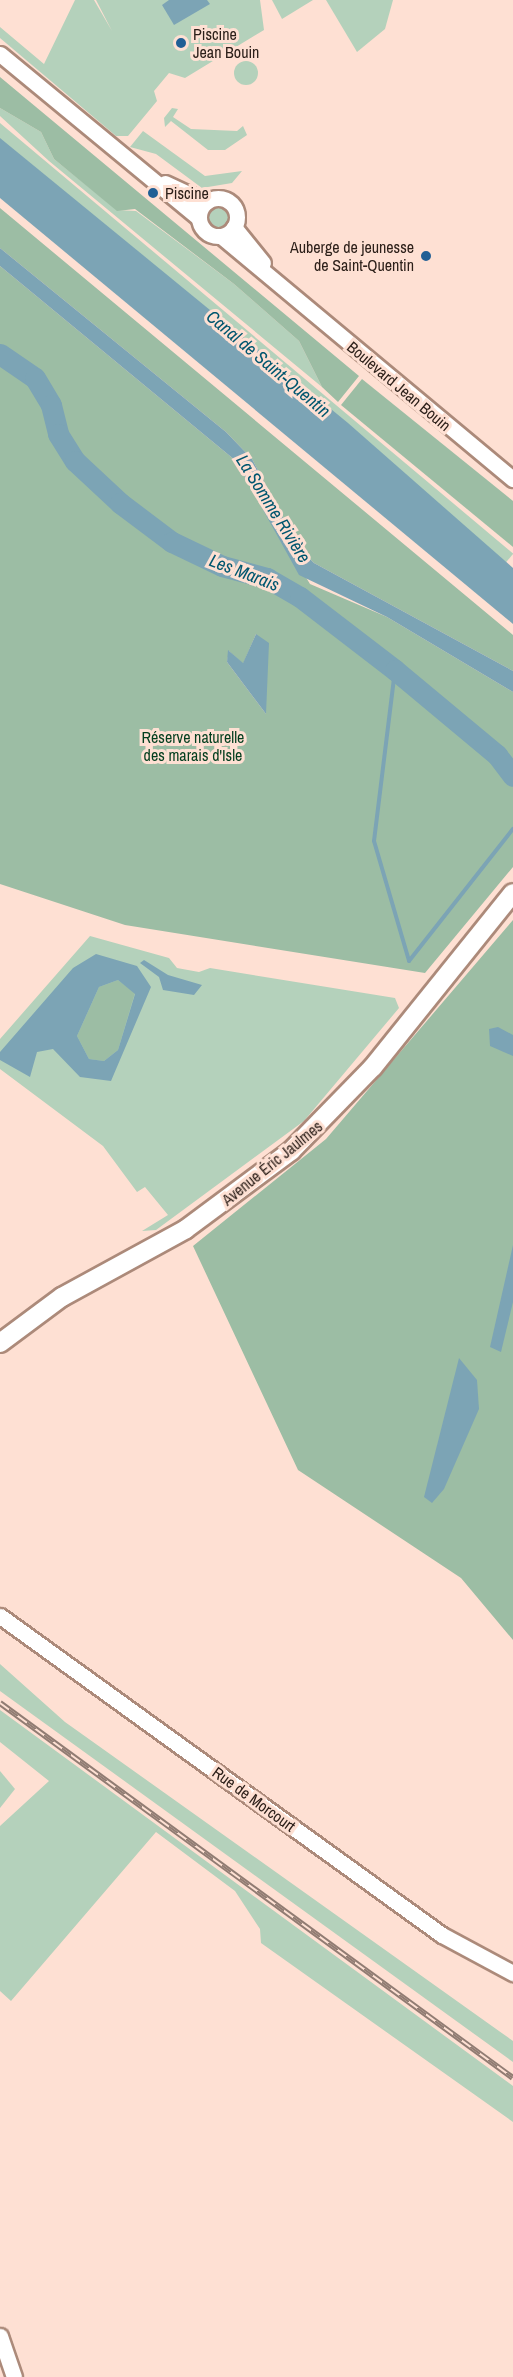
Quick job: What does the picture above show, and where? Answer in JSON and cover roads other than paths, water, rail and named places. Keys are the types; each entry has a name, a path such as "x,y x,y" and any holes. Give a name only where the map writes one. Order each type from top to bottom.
{"main road":[{"name":"Avenue Éric Jaulmes","path":"0,1343 62,1297 186,1229 291,1151 374,1066 513,893"}],"street":[{"path":"0,54 199,218 204,230 221,236 234,227 236,212 230,202 206,202 146,174"},
{"path":"199,218 206,202"},
{"name":"Boulevard Jean Bouin","path":"234,227 285,292"},
{"name":"Boulevard Jean Bouin","path":"221,236 285,292 513,479"},
{"name":"Rue de Morcourt","path":"0,1616 442,1935 513,1973"},
{"path":"0,2336 14,2377"}],"water":[{"path":"169,0 207,0 210,4 174,25 162,5"},
{"name":"Canal de Saint-Quentin","path":"0,138 348,423 513,568 513,624 0,198"},
{"name":"La Somme Rivière","path":"0,248 226,432 252,459 299,548 314,563 513,671 513,692 387,617 299,575 236,461 0,266"},
{"path":"256,634 269,643 266,714 227,662 228,650 243,663"},
{"path":"96,954 137,966 151,987 111,1081 80,1077 53,1049 37,1052 30,1077 0,1060 0,1052 73,968","holes":["118,980 135,994 118,1050 104,1061 89,1059 77,1036 99,987"]},
{"path":"144,960 168,975 202,985 194,995 163,990 159,977 140,963"},
{"path":"498,1027 513,1035 513,1056 490,1046 489,1029"},
{"path":"513,1245 513,1302 501,1352 490,1347"},
{"path":"459,1358 477,1380 479,1409 444,1489 432,1503 424,1497"}],"waterway":[{"name":"Les Marais","path":"0,354 35,378 51,405 58,434 75,461 120,503 172,542 222,566 267,578 300,597 395,670 497,755 513,776"},
{"path":"395,670 374,841 409,961 513,829"}],"railway":[{"path":"0,1703 513,2078"}],"place":[{"name":"Piscine Jean Bouin","path":"181,43"},
{"name":"Piscine","path":"153,193"},
{"name":"Auberge de jeunesse de Saint-Quentin","path":"426,256"}],"park label":[{"name":"Réserve naturelle des marais d'Isle","path":"193,746"}]}
